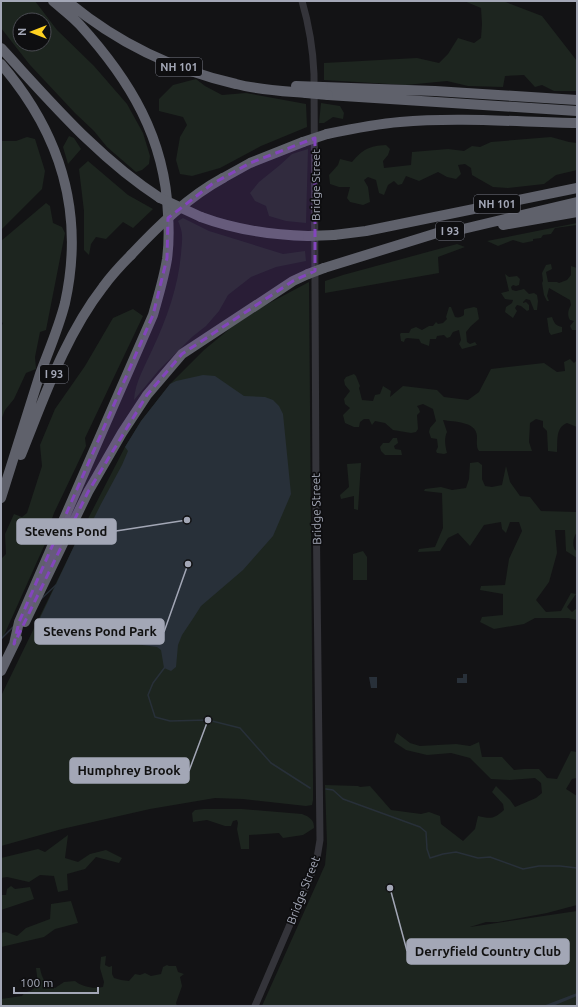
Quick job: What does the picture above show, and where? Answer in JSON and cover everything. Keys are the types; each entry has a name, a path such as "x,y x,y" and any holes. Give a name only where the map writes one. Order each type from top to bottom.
{"highway":[{"path":"1,671 14,644 19,622 63,532 153,315 162,285 167,258 169,232 168,193 160,158 146,118 129,88 106,56 80,24 53,1"},
{"name":"NH 101","path":"67,1 110,32 145,52 175,65 237,85 306,93 326,91 577,111"},
{"name":"NH 101","path":"1,48 76,128 100,152 130,177 160,198 220,224 262,233 308,236 334,235 366,231 577,188"},
{"path":"1,64 29,100 54,146 63,171 72,224 70,276 62,315 41,373 1,498"},
{"path":"256,88 296,86 326,91 435,91 577,100"},
{"name":"I 93","path":"1,506 52,379 71,338 102,288 131,255 167,219 196,196 223,178 250,163 303,142 327,134 366,126 425,120 577,123"},
{"name":"I 93","path":"63,532 146,394 182,354 293,281 324,268 438,233 463,229 577,202"},
{"path":"463,229 516,224 577,212"}],"street":[{"name":"Bridge Street","path":"255,1006 309,880 317,858 320,840 316,496 314,59 310,33 302,1"}],"highlighted area":[{"path":"315,138 315,271 293,281 182,354 147,395 88,492 14,644 19,622 153,315 167,258 168,218 212,184 250,163"}],"shaded area":[{"path":"1,1 35,1 43,12 12,12 12,42 1,28"},
{"path":"464,1 503,1 542,16 577,61 577,91 554,91 542,85 535,87 524,75 505,76 503,87 468,86 447,81 406,85 324,80 324,63 417,58 439,63 448,54 458,38 474,43 481,38 481,8"},
{"path":"52,23 94,66 127,104 143,133 150,156 149,164 142,170 136,172 107,147 94,131 30,65 20,52 52,52"},
{"path":"196,79 205,86 222,95 246,93 306,104 307,127 261,146 220,168 192,176 180,174 176,160 180,137 187,125 183,117 159,111 159,99 173,85"},
{"path":"321,103 340,106 344,113 343,119 333,117 324,123 319,123"},
{"path":"69,136 74,138 81,149 68,164 63,147"},
{"path":"27,137 35,139 45,171 42,189 1,230 1,141 16,141"},
{"path":"551,137 577,143 577,170 556,175 544,184 508,188 493,187 472,175 471,168 465,164 458,165 461,174 456,179 447,177 438,172 419,181 406,176 402,184 398,185 394,181 388,185 384,195 379,193 376,180 368,177 364,180 368,187 370,202 363,205 350,202 347,198 350,187 339,187 330,184 329,175 338,165 340,159 352,162 363,151 375,146 386,145 390,149 388,155 383,161 384,168 411,165 412,152 448,149 464,151 472,146 480,147 491,142"},
{"path":"308,149 306,223 286,221 269,216 266,206 255,201 250,193 259,182 292,154"},
{"path":"88,161 128,195 153,209 133,228 123,222 106,239 96,237 91,244 89,255 84,250 84,211 79,169"},
{"path":"46,203 50,206 53,223 62,227 65,233 46,330 40,332 35,357 36,369 26,373 14,399 5,410 1,420 1,325 3,324 1,320 1,241"},
{"path":"183,218 209,231 283,254 305,251 306,261 276,267 251,277 228,295 219,311 206,326 192,337 159,370 134,400 139,380 163,325 175,290 180,266 182,241 182,233 178,221"},
{"path":"577,223 577,225 555,228 551,234 543,235 541,238 523,243 513,240 498,246 487,241"},
{"path":"457,244 465,247 438,257 439,273 325,293 325,281"},
{"path":"551,264 552,269 546,272 548,282 559,283 567,280 571,275 571,266 577,268 577,330 572,330 570,326 574,321 570,320 568,316 571,305 570,300 549,288 547,296 549,301 547,301 544,295 542,273 546,265"},
{"path":"505,274 509,277 517,276 520,279 519,285 513,285 511,287 512,290 516,291 524,289 529,294 534,293 537,295 537,310 534,310 530,300 526,299 523,303 526,302 529,305 529,310 527,311 521,306 517,305 515,308 517,311 513,318 505,312 506,307 512,303 513,300 505,299 501,293 509,291"},
{"path":"309,282 312,805 306,806 243,799 215,798 150,809 62,829 1,846 1,696 75,544 125,447 141,421 170,384 204,350 233,326 260,308"},
{"path":"449,307 451,307 455,317 461,317 464,315 465,309 474,307 477,308 479,319 466,332 467,342 470,344 475,342 477,345 462,349 459,344 461,340 459,330 453,332 450,337 447,338 444,335 437,336 436,339 430,339 429,346 421,343 419,339 407,338 404,342 401,341 401,333 409,333 411,329 416,327 422,330 429,326 433,326 436,322 438,324 443,323 447,319 446,317"},
{"path":"133,309 143,316 85,438 86,446 54,513 50,524 53,526 1,642 1,559 6,554 5,534 14,514 22,517 27,513 42,466 40,445 55,409 85,366 113,318"},
{"path":"552,317 558,326 562,327 562,332 551,335 549,332 547,318"},
{"path":"570,359 574,363 577,360 577,427 567,423 563,425 558,435 557,452 548,451 547,431 543,427 543,421 536,419 530,423 529,442 532,451 479,451 477,446 476,431 473,427 464,423 443,420 447,432 445,442 447,453 444,454 437,453 437,439 431,438 429,432 430,428 436,421 433,409 423,404 417,406 420,412 417,415 418,429 416,432 411,433 393,430 385,423 375,421 372,425 369,419 364,419 360,422 359,427 354,427 345,423 343,415 350,408 345,404 344,399 350,391 345,385 344,380 346,377 354,374 360,386 359,388 362,400 373,401 375,395 380,394 383,386 391,391 390,397 403,386 437,390 444,397 468,400 479,392 491,369 544,363 557,372 565,371 564,362"},
{"path":"203,375 215,376 244,396 265,397 273,400 279,406 283,414 291,494 273,536 243,570 201,606 182,635 178,645 176,667 171,671 164,668 161,650 157,647 61,634 47,630 40,618 75,544 82,542 122,465 128,451 125,447 141,421 170,384 176,381"},
{"path":"393,438 397,438 398,443 394,446 395,449 401,450 402,455 385,455 381,451 380,447 383,443 389,443"},
{"path":"478,462 482,465 482,479 485,486 492,487 502,485 506,466 510,482 520,496 530,497 541,511 577,512 577,532 573,543 575,550 577,551 577,558 566,551 565,530 555,530 557,553 549,582 536,600 546,612 561,611 571,593 576,594 567,607 572,612 577,608 577,620 568,618 535,618 524,624 494,629 480,622 482,617 503,615 503,594 480,590 481,586 505,585 509,559 522,531 519,522 510,522 506,533 502,529 501,522 484,525 470,546 458,533 448,538 440,551 418,552 419,549 435,547 443,528 442,493 424,491 425,489 441,487 452,490 466,488 469,479 470,463"},
{"path":"361,463 358,510 354,509 354,496 341,499 340,495 349,487 347,464"},
{"path":"363,551 367,557 367,580 353,580 353,554"},
{"path":"463,674 467,674 467,683 457,683 457,678 463,678"},
{"path":"369,677 377,677 377,688 371,688"},
{"path":"397,733 410,743 420,746 456,744 470,746 479,742 482,757 502,757 514,770 539,769 547,778 557,779 571,751 577,752 577,778 572,779 566,789 577,796 577,905 547,913 498,922 486,922 470,927 577,911 577,1006 262,1006 325,865 327,844 325,785 360,787 370,786 391,810 421,814 429,812 440,816 441,824 463,841 475,829 478,816 492,818 504,810 503,804 492,792 496,786 515,807 536,798 542,793 541,783 535,778 510,780 491,779 470,758 451,753 427,755 406,750 394,742"},
{"path":"242,809 302,814 311,819 314,828 303,835 283,838 279,833 249,835 249,849 241,849 237,829 237,820 233,821 231,826 225,826 207,820 193,822 192,813 195,810"},
{"path":"68,835 65,858 78,862 90,854 106,850 122,858 119,863 96,857 85,869 67,874 68,890 58,892 54,876 40,875 29,882 7,877 1,878 1,858 38,849 45,852"},
{"path":"11,886 15,889 30,887 34,899 1,910 1,895 6,895 7,889"},
{"path":"71,901 78,923 55,929 44,937 1,947 1,933 6,932 17,936 26,928 50,919 51,904"},
{"path":"106,956 105,965 109,967 112,966 112,974 114,978 121,980 129,981 135,974 140,975 145,973 151,976 161,974 163,967 167,965 176,966 178,972 184,974 180,977 182,986 176,1003 177,1006 1,1006 1,999 22,996 35,987 37,984 36,968 40,968 44,981 55,988 64,982 75,981 88,987 103,987 104,982 100,968 101,957"},
{"path":"577,993 577,996 553,1006 543,1006"}],"waterway":[{"path":"41,599 56,585"},
{"path":"1,639 13,627"},
{"path":"165,667 153,683 148,695 155,717 170,721 208,720 240,728 271,763 310,788"},
{"path":"326,789 333,790 343,799 420,827 426,832 427,849 430,858 456,852 478,858 490,857 523,869 539,866 577,868"}],"place":[{"name":"Stevens Pond","path":"187,520"},
{"name":"Stevens Pond Park","path":"188,564"},
{"name":"Humphrey Brook","path":"208,720"},
{"name":"Derryfield Country Club","path":"390,888"}]}
